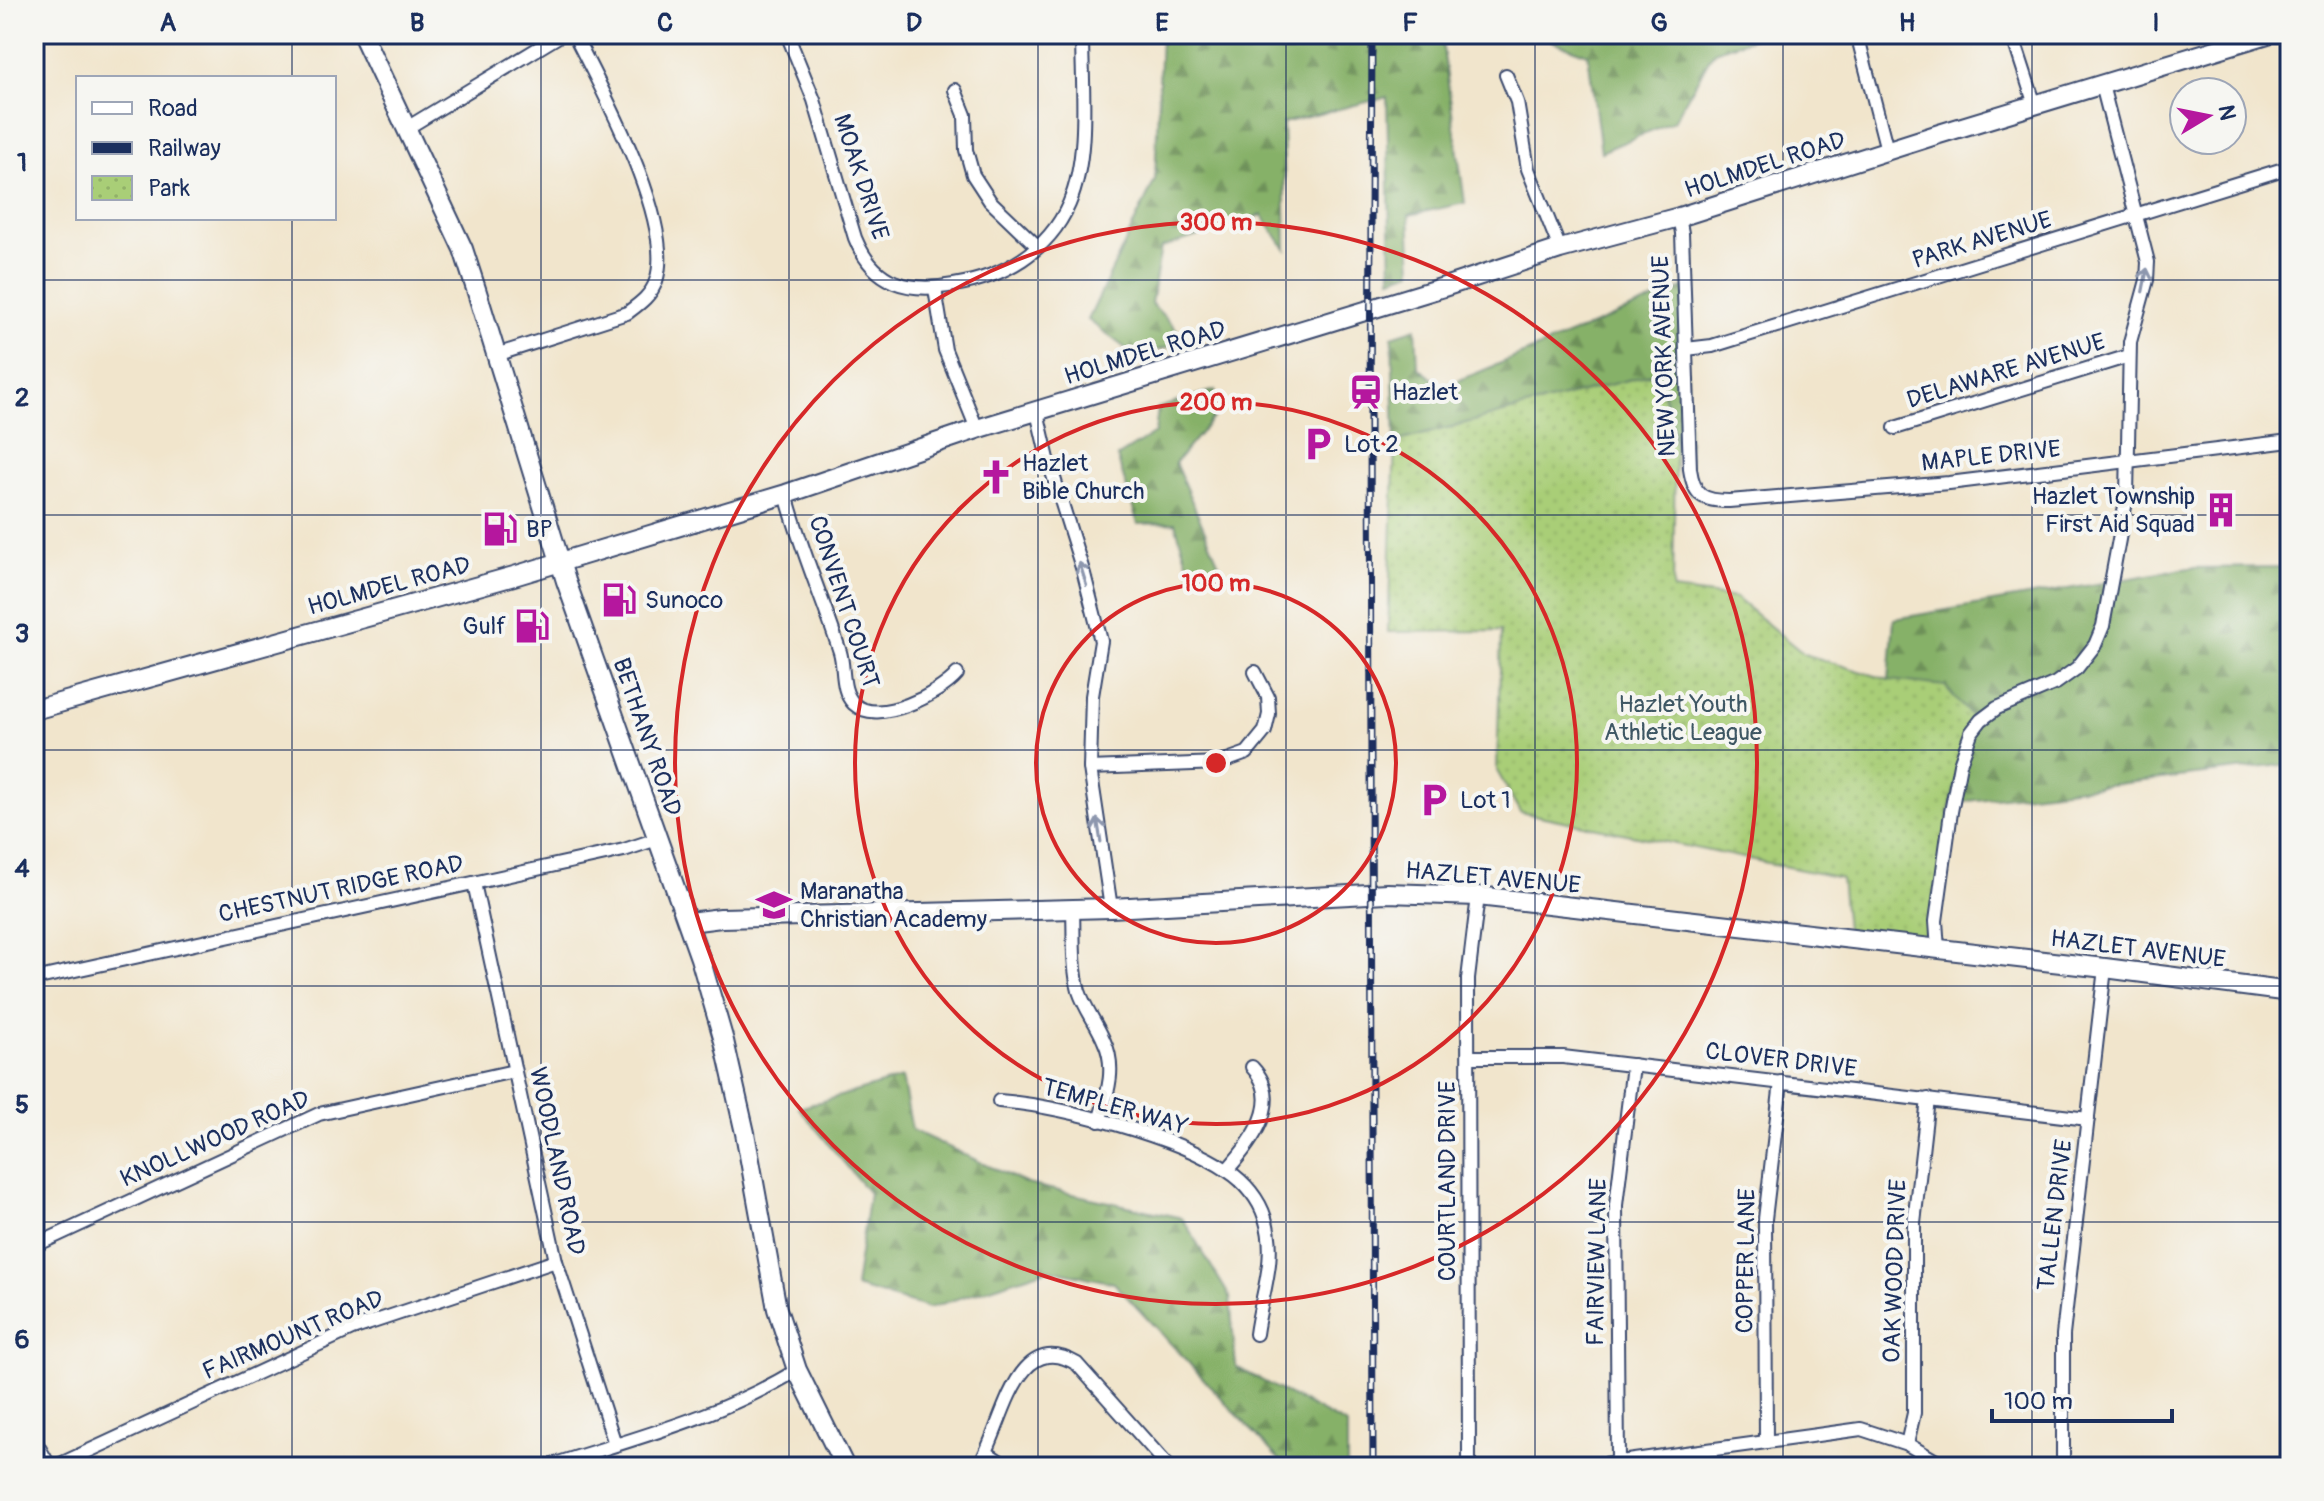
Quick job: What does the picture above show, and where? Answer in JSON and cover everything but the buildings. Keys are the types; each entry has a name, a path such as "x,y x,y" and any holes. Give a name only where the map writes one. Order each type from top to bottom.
{"street":[{"name":"BETHANY ROAD","path":"362,34 463,249 560,563 689,922 724,1041 745,1133 770,1282 797,1370 845,1467"},
{"path":"407,128 562,34"},
{"path":"496,355 627,313 652,290 659,266 657,235 643,184 574,34"},
{"name":"MOAK DRIVE","path":"787,34 814,100 855,238 863,254 873,268 888,280 908,287 935,289 992,277 1011,268 1060,221 1077,181 1082,146 1082,34"},
{"path":"1857,34 1887,150"},
{"path":"2012,34 2035,105"},
{"name":"HOLMDEL ROAD","path":"34,710 560,563 786,494 977,429 1560,249 1679,217 2268,34"},
{"path":"1506,75 1517,102 1528,169 1560,249"},
{"path":"1938,949 1936,921 1951,812 1966,744 1989,713 2064,678 2077,668 2095,645 2108,606 2127,496 2129,356 2133,324 2148,270 2147,253 2102,85"},
{"path":"955,90 965,115 966,150 977,182 990,201 1037,246"},
{"name":"PARK AVENUE","path":"1686,349 1712,346 2290,167"},
{"name":"NEW YORK AVENUE","path":"1679,217 1690,469 1697,492"},
{"path":"935,289 945,350 977,429"},
{"name":"DELAWARE AVENUE","path":"1895,428 2129,356"},
{"path":"1037,412 1101,641 1092,696 1090,768 1111,908"},
{"name":"MAPLE DRIVE","path":"1697,492 1715,501 1729,501 1949,483 2290,441"},
{"name":"CONVENT COURT","path":"786,494 793,523 840,653 845,691 850,700 864,711 879,712 936,693 957,674"},
{"path":"1090,768 1219,763 1247,753 1265,731 1269,714 1268,697 1255,672"},
{"name":"CHESTNUT RIDGE ROAD","path":"34,979 624,850 657,839"},
{"name":"WOODLAND ROAD","path":"474,883 556,1261 615,1444"},
{"name":"HAZLET AVENUE","path":"689,922 721,918 1111,908 1387,893 1478,896 2290,992"},
{"name":"COURTLAND DRIVE","path":"1469,1467 1468,979 1478,896"},
{"path":"1073,909 1078,985 1110,1060 1110,1085 1099,1121"},
{"name":"TALLEN DRIVE","path":"2063,1467 2063,1335 2105,968"},
{"name":"CLOVER DRIVE","path":"1469,1057 1563,1057 2088,1119"},
{"name":"FAIRVIEW LANE","path":"1618,1461 1616,1205 1633,1065"},
{"path":"1227,1170 1251,1139 1264,1113 1265,1091 1252,1067"},
{"name":"KNOLLWOOD ROAD","path":"34,1246 319,1114 514,1071"},
{"name":"COPPER LANE","path":"1766,1442 1765,1219 1781,1082"},
{"name":"OAK WOOD DRIVE","path":"1907,1444 1914,1425 1914,1223 1928,1099"},
{"name":"TEMPLER WAY","path":"999,1101 1026,1103 1099,1121 1170,1143 1227,1170 1254,1195 1268,1227 1269,1277 1256,1334"},
{"name":"FAIRMOUNT ROAD","path":"52,1467 352,1329 556,1261"},
{"path":"978,1467 987,1453 1020,1373 1035,1359 1057,1355 1077,1364 1169,1467"},
{"path":"546,1467 723,1408 797,1370"},
{"path":"1583,1467 1861,1429 1907,1444 1946,1467"},
{"path":"34,1439 52,1467"},
{"path":"987,1453 1008,1467"}],"green space":[{"path":"1161,34 1441,34 1465,203 1409,215 1412,271 1391,278 1387,97 1283,123 1286,249 1262,215 1161,248 1151,303 1188,341 1137,357 1088,320 1155,180"},
{"path":"1552,34 1765,34 1714,51 1674,121 1601,152 1588,54 1552,41"},
{"path":"1685,287 1690,495 1658,372 1395,442 1392,336 1416,328 1418,367 1443,387"},
{"name":"Hazlet Youth Athletic League","path":"1658,372 1675,447 1673,590 1736,598 1804,654 1889,680 1945,686 1971,716 1951,803 1939,901 1926,939 1846,929 1841,878 1520,812 1497,771 1501,631 1388,632 1395,442"},
{"path":"1215,390 1219,411 1175,463 1224,575 1193,581 1175,523 1138,524 1117,457 1155,433 1158,408"},
{"path":"2290,567 2290,764 1951,803 1889,680 1894,619 2189,568"},
{"path":"902,1078 912,1130 1027,1184 1182,1218 1230,1297 1236,1367 1347,1425 1347,1467 1286,1467 1114,1283 1049,1269 929,1308 855,1287 869,1193 799,1108"}],"railway":[{"path":"1372,34 1373,1467"}],"place":[{"name":"Hazlet","path":"1366,392"},
{"name":"Lot 2","path":"1318,444"},
{"name":"Hazlet Bible Church","path":"996,477"},
{"name":"Hazlet Township First Aid Squad","path":"2221,510"},
{"name":"BP","path":"500,529"},
{"name":"Sunoco","path":"619,600"},
{"name":"Gulf","path":"532,626"},
{"name":"Lot 1","path":"1434,800"},
{"name":"Maranatha Christian Academy","path":"774,905"}]}
